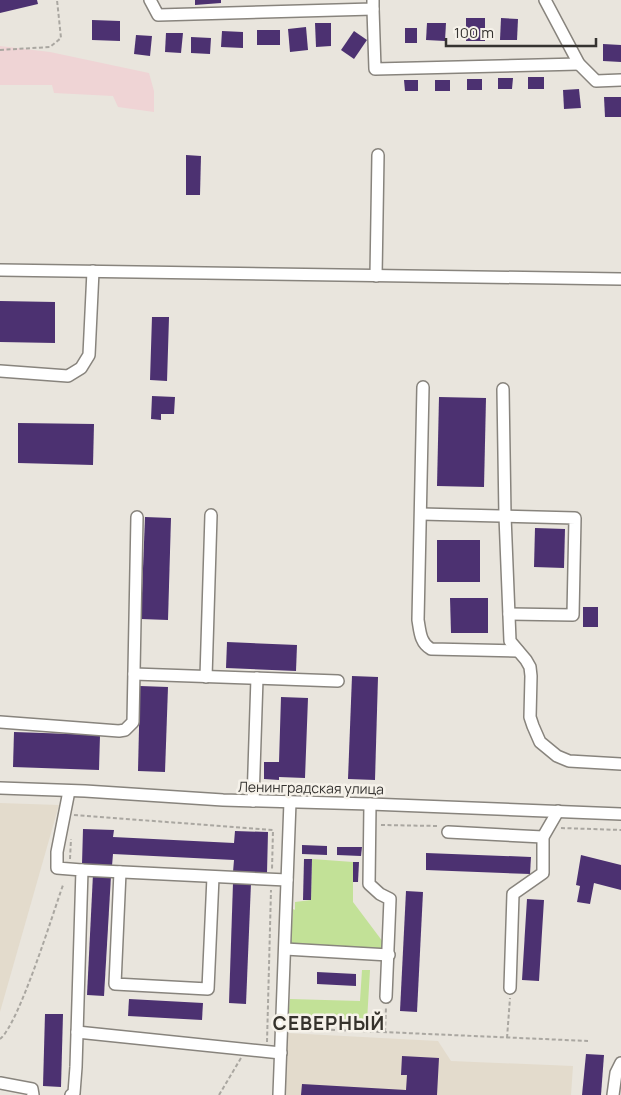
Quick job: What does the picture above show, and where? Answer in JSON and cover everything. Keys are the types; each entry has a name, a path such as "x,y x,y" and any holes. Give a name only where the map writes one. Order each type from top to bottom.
{"street":[{"path":"150,0 158,15 373,5 376,69 579,64"},
{"path":"545,0 579,64 596,81 621,80"},
{"path":"376,276 378,155"},
{"path":"0,270 621,279"},
{"path":"0,371 68,376 81,368 89,355 93,271"},
{"path":"423,388 418,620 423,642 431,649 518,651"},
{"path":"503,389 505,516 510,641 530,667 530,717 540,742 557,756 569,761 621,764"},
{"path":"421,514 575,518 573,615 509,614"},
{"path":"206,677 212,515"},
{"path":"0,722 125,730 133,722 137,517"},
{"path":"134,674 338,681"},
{"path":"253,801 257,678"},
{"name":"Ленинградская улица","path":"0,788 253,801 621,814"},
{"path":"69,791 57,852 57,868 287,880"},
{"path":"279,1095 290,802"},
{"path":"370,804 370,884 380,894 390,899 386,997"},
{"path":"510,988 514,894 543,873 543,837 558,811"},
{"path":"448,832 543,837"},
{"path":"71,1095 74,1093 77,1032 82,870"},
{"path":"120,872 115,984 208,989 213,877"},
{"path":"285,949 389,955"},
{"path":"77,1032 281,1053"},
{"path":"613,1095 616,1073 621,1063"},
{"path":"0,1083 32,1089 33,1095"}],"path":[{"path":"0,50 50,47 61,38 57,0"},
{"path":"0,1039 7,1032 28,984 63,885"},
{"path":"507,1038 510,988"},
{"path":"385,1032 386,997"},
{"path":"282,1028 588,1041"},
{"path":"220,1095 245,1050"}],"shaded area":[{"path":"0,46 50,52 149,73 154,91 154,112 118,107 113,96 54,93 52,85 0,85"},
{"path":"0,803 59,805 0,1012"},
{"path":"287,1033 438,1041 451,1061 573,1066 571,1095 283,1095"}],"green space":[{"path":"312,859 353,862 353,902 389,950 294,945 294,943 291,943 295,902 311,900"},
{"path":"362,970 370,970 367,1021 288,1018 290,999 360,1001"}],"building":[{"path":"0,0 37,0 38,4 0,13"},
{"path":"195,0 221,0 221,3 195,5"},
{"path":"466,18 485,18 485,41 466,41"},
{"path":"501,18 518,19 517,40 500,40"},
{"path":"92,20 120,21 120,41 92,40"},
{"path":"315,23 331,23 331,46 316,47"},
{"path":"427,23 446,23 445,41 426,40"},
{"path":"306,27 308,50 290,52 288,29"},
{"path":"405,28 417,28 417,43 405,43"},
{"path":"257,30 280,30 280,45 257,45"},
{"path":"222,31 243,32 243,48 221,47"},
{"path":"354,31 367,40 354,59 341,50"},
{"path":"166,33 183,33 181,53 165,52"},
{"path":"136,35 152,36 150,56 134,54"},
{"path":"191,37 211,38 210,54 191,53"},
{"path":"603,44 621,45 621,62 603,61"},
{"path":"528,77 544,77 544,89 528,89"},
{"path":"498,78 513,78 512,89 498,89"},
{"path":"467,79 482,79 482,90 467,90"},
{"path":"404,80 418,80 418,91 405,91"},
{"path":"435,80 450,80 450,91 435,91"},
{"path":"579,89 581,108 564,109 563,90"},
{"path":"604,97 621,97 621,117 605,117"},
{"path":"186,155 201,156 200,195 186,195"},
{"path":"0,301 55,302 55,343 0,342"},
{"path":"152,317 169,317 167,381 150,380"},
{"path":"152,396 175,397 174,414 161,414 161,420 151,419"},
{"path":"439,397 486,398 484,487 437,486"},
{"path":"18,423 94,424 93,465 18,463"},
{"path":"145,517 171,518 168,620 141,619"},
{"path":"535,528 565,529 564,568 534,567"},
{"path":"437,540 480,540 480,582 437,582"},
{"path":"450,598 488,598 488,633 451,633"},
{"path":"583,607 598,607 598,627 583,627"},
{"path":"227,642 297,645 296,671 226,668"},
{"path":"352,676 378,677 375,780 348,779"},
{"path":"140,686 168,687 165,772 138,771"},
{"path":"281,697 308,698 305,778 279,777 279,780 264,779 264,762 279,762"},
{"path":"14,732 100,735 99,770 13,767"},
{"path":"83,829 114,830 113,837 234,843 235,831 268,832 267,873 233,872 234,860 113,854 112,866 82,864"},
{"path":"302,845 327,846 327,855 302,854"},
{"path":"337,847 362,847 361,856 337,855"},
{"path":"426,853 531,857 530,874 426,870"},
{"path":"581,855 621,865 621,890 594,883 590,904 577,902 580,886 576,885"},
{"path":"304,859 312,859 311,900 303,900"},
{"path":"353,862 359,862 358,882 353,882"},
{"path":"93,874 111,876 104,996 87,995"},
{"path":"233,883 251,883 246,1004 229,1003"},
{"path":"406,891 423,892 417,1012 400,1011"},
{"path":"527,899 544,900 539,981 522,980"},
{"path":"317,972 356,974 356,986 317,984"},
{"path":"129,999 203,1003 202,1020 128,1016"},
{"path":"45,1014 63,1014 61,1087 43,1086"},
{"path":"586,1054 604,1055 601,1095 582,1095"},
{"path":"402,1056 439,1058 437,1095 301,1095 302,1084 406,1090 407,1075 401,1075"}],"district":[{"name":"СЕВЕРНЫЙ","path":"329,1023"}]}
